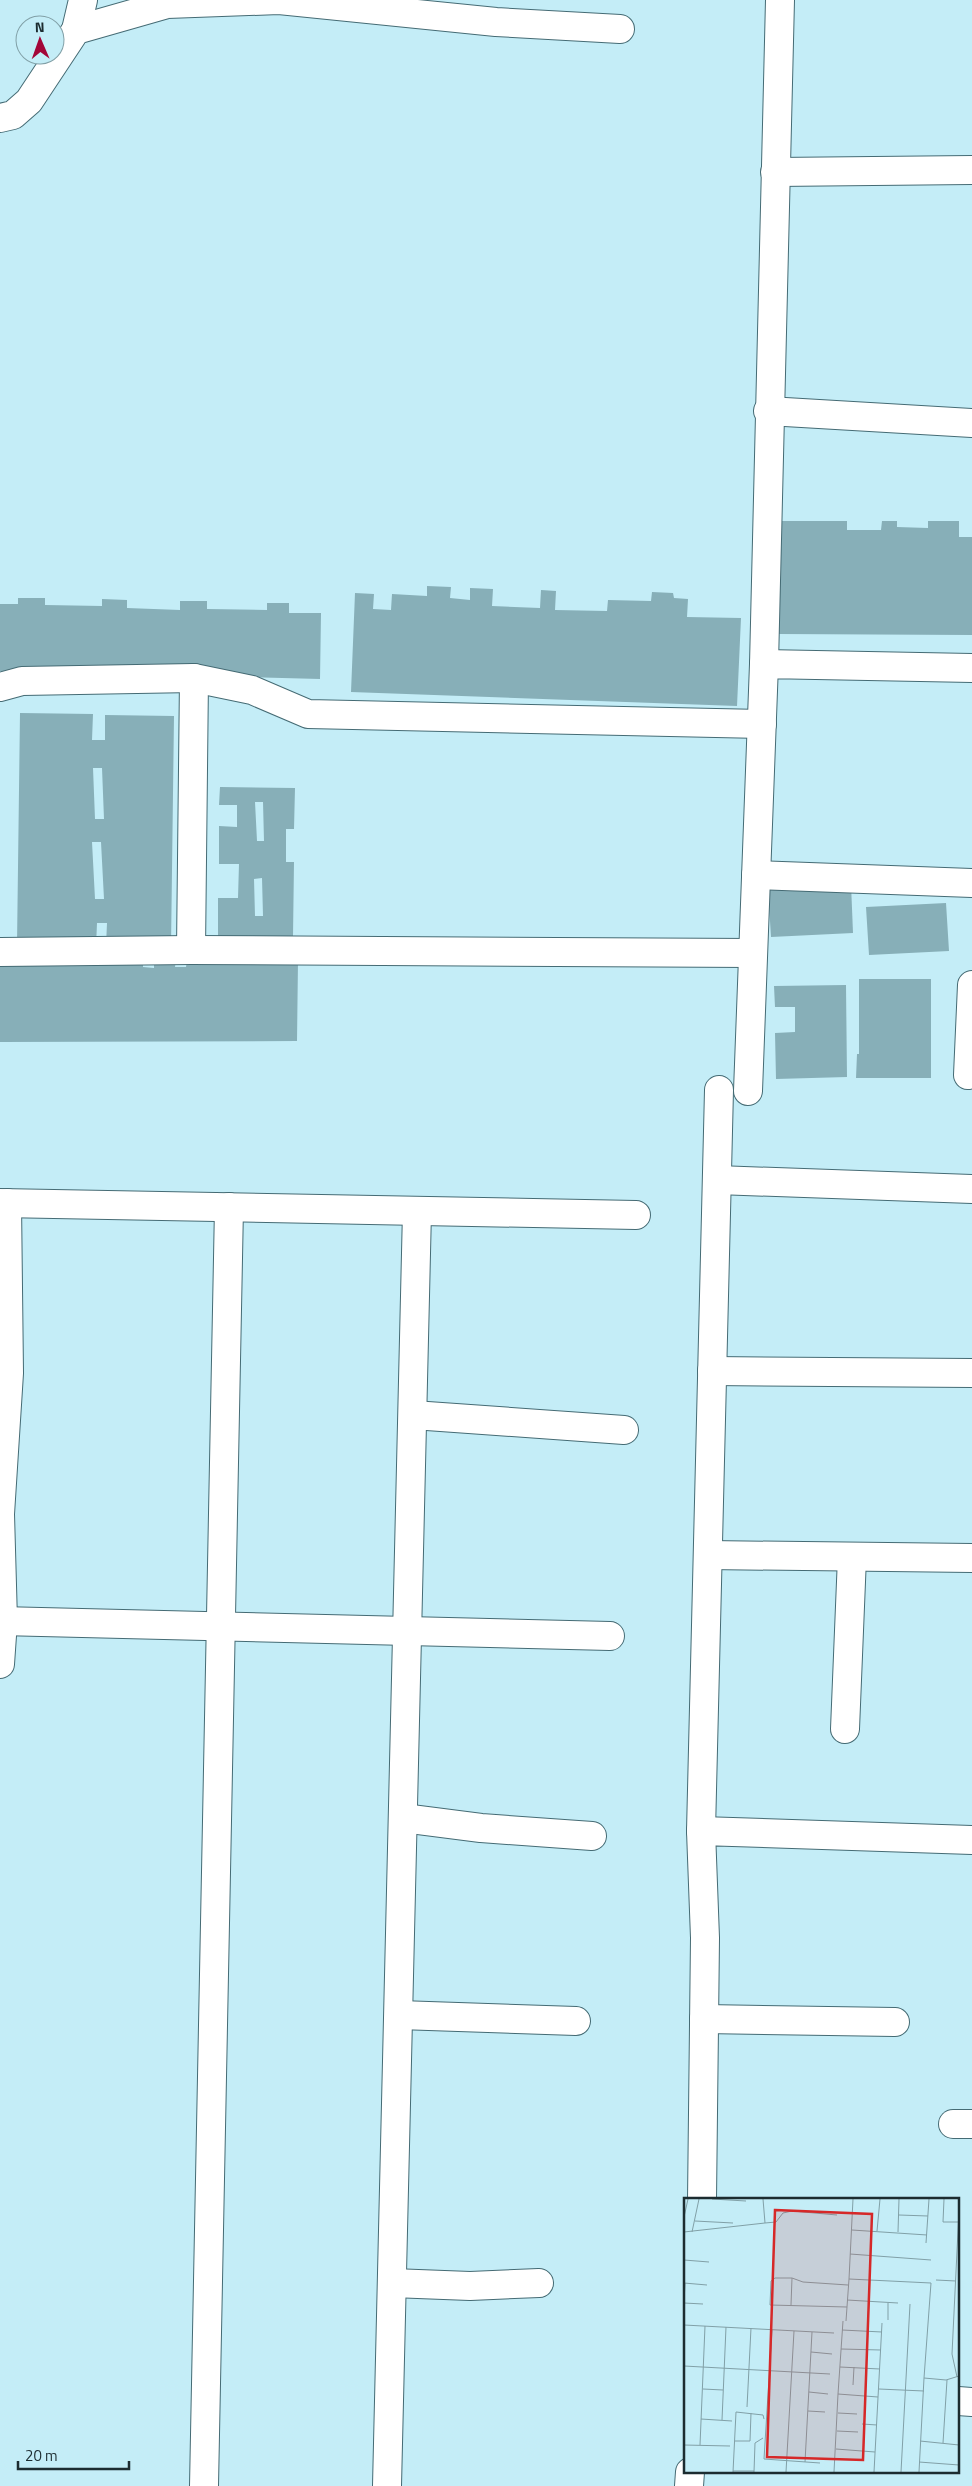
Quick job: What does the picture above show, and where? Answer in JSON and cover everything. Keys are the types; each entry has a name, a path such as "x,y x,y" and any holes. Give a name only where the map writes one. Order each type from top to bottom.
{"street":[{"path":"0,118 13,115 29,101 76,30 83,0"},
{"path":"76,30 167,4 279,0 486,21 620,30"},
{"path":"748,1091 764,664 768,411 780,0"},
{"path":"775,172 972,170"},
{"path":"768,411 972,423"},
{"path":"764,664 972,668"},
{"path":"0,687 22,681 194,678 252,690 308,714 762,724"},
{"path":"191,950 194,678"},
{"path":"756,874 972,883"},
{"path":"0,952 191,950 753,953"},
{"path":"968,1075 972,985"},
{"path":"702,2198 705,1938 701,1831 720,1090"},
{"path":"717,1180 972,1189"},
{"path":"0,1664 2,1621 0,1514 9,1373 4,1203 636,1215"},
{"path":"204,2486 229,1207"},
{"path":"387,2486 417,1211"},
{"path":"712,1371 972,1373"},
{"path":"413,1415 624,1430"},
{"path":"708,1555 972,1558"},
{"path":"845,1729 852,1557"},
{"path":"2,1621 610,1636"},
{"path":"403,1818 481,1828 592,1836"},
{"path":"701,1831 972,1840"},
{"path":"399,2015 576,2021"},
{"path":"704,2019 895,2022"},
{"path":"392,2283 470,2286 539,2283"}],"building":[{"path":"778,521 847,521 847,530 881,530 882,521 897,521 897,527 928,528 928,521 959,521 959,537 972,537 972,635 778,634 778,549 781,549 782,530 778,530"},
{"path":"427,586 451,587 450,598 470,600 470,588 493,589 492,606 540,608 541,590 556,591 555,610 607,611 608,600 651,601 652,592 673,593 674,598 688,599 687,617 741,618 737,706 351,692 355,593 374,594 373,609 391,610 392,594 427,596"},
{"path":"18,598 45,598 45,605 102,606 102,599 127,600 127,608 180,610 180,601 207,601 207,609 267,610 267,603 289,603 289,613 321,613 320,679 0,671 0,604 18,604"},
{"path":"20,713 93,714 92,740 105,740 105,715 174,716 171,947 106,946 107,923 97,923 96,947 17,945","holes":["93,768 102,768 104,819 95,819","92,842 101,842 104,899 95,899"]},
{"path":"220,787 295,788 294,829 286,829 286,862 294,862 293,936 218,936 218,898 238,898 239,864 219,864 219,826 237,827 237,805 219,805","holes":["255,802 263,802 264,841 257,841","262,878 263,916 255,916 254,879"]},
{"path":"851,884 853,933 771,937 768,888"},
{"path":"946,903 949,951 869,955 866,907"},
{"path":"0,959 94,959 94,965 107,965 107,959 143,959 143,967 154,968 154,959 176,959 175,967 186,967 187,960 298,961 297,1041 0,1042"},
{"path":"859,979 931,979 931,1078 856,1078 857,1054 859,1054"},
{"path":"846,985 847,1077 776,1079 775,1033 795,1032 795,1007 775,1007 774,986"}]}
